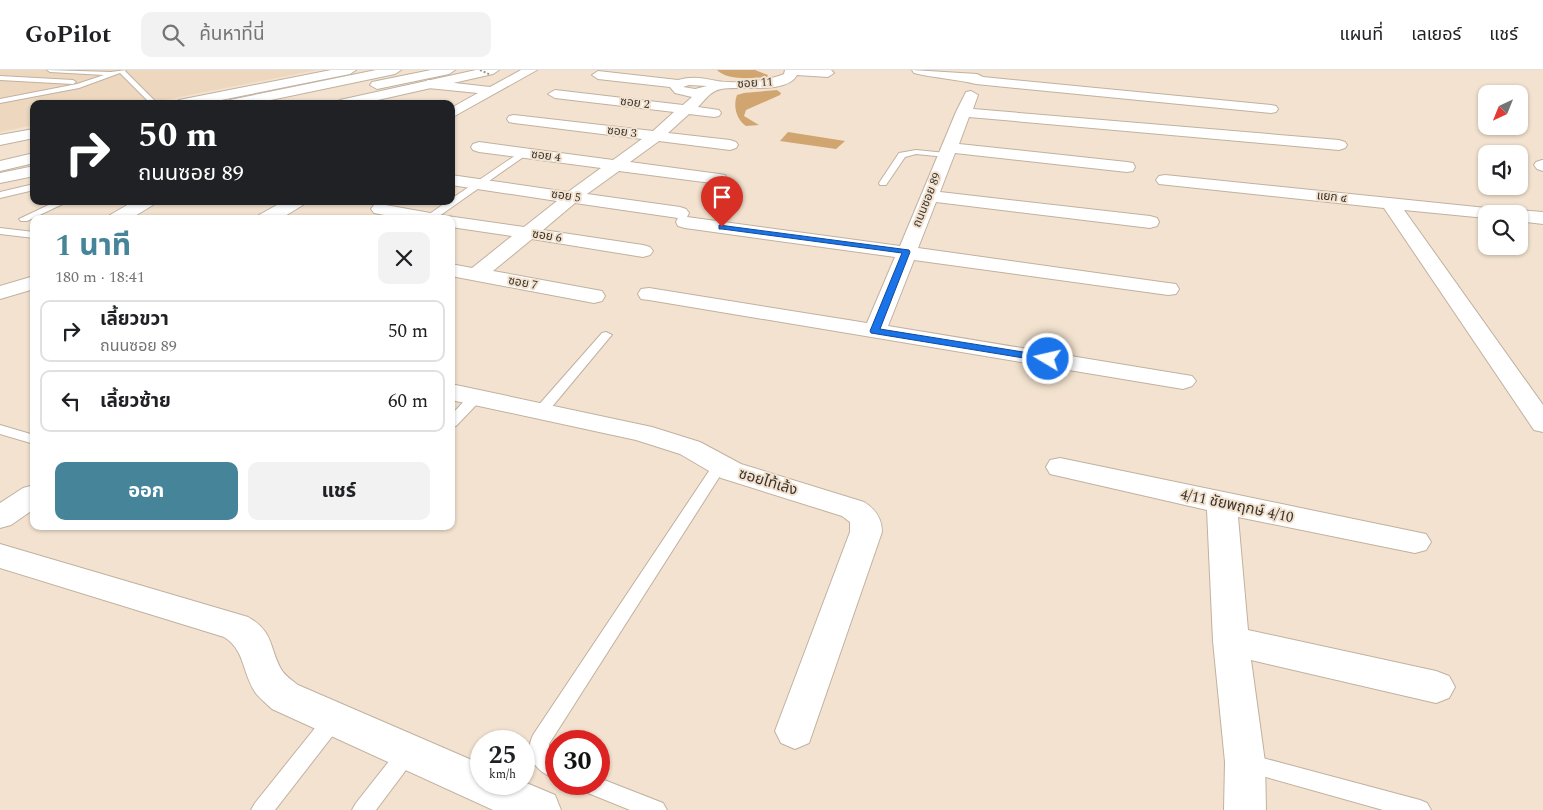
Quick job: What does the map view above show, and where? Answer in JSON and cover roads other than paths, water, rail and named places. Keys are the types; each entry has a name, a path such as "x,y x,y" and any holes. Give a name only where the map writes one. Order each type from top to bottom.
{"main road":[{"path":"199,100 350,70"},
{"path":"249,100 395,70"},
{"path":"309,100 449,70"},
{"path":"455,112 531,70"},
{"path":"476,274 572,196 614,164 656,136 697,100 694,82 680,73 671,70"},
{"path":"791,70 828,73"},
{"name":"ซอย 11","path":"598,75 694,82 775,83 790,76 791,70"},
{"path":"918,70 937,75 978,76 1211,98 1271,109"},
{"path":"357,100 492,72"},
{"name":"ถนนซอย 89","path":"875,331 978,76"},
{"path":"428,84 492,91"},
{"name":"ซอย 2","path":"555,94 714,113"},
{"path":"1211,98 1215,135"},
{"path":"964,112 1339,146"},
{"name":"ซอย 3","path":"514,119 730,145"},
{"path":"0,140 30,134"},
{"path":"0,151 30,145"},
{"name":"ซอย 4","path":"478,147 719,179"},
{"path":"947,151 1127,167"},
{"path":"0,166 30,159"},
{"path":"0,178 30,173"},
{"name":"แยก ๔","path":"1166,180 1478,212"},
{"name":"ซอย 5","path":"455,181 572,196 682,217 906,252 1168,289"},
{"path":"929,196 1150,222"},
{"path":"1390,203 1543,424"},
{"path":"124,215 140,205"},
{"path":"273,215 290,205"},
{"path":"380,209 417,215"},
{"path":"1528,217 1543,218"},
{"name":"ซอย 6","path":"455,222 643,251"},
{"name":"ซอย 7","path":"455,271 594,296"},
{"path":"0,293 30,283"},
{"path":"649,294 1183,381"},
{"name":"ซอยไท้เล้ง","path":"464,395 642,433 690,448 720,465 748,477 853,509 864,516 867,522 866,532 795,732"},
{"name":"4/11 ชัยพฤกษ์ 4/10","path":"1060,466 1222,503 1415,542"},
{"path":"0,517 30,498"},
{"path":"1222,503 1231,641 1245,762 1245,810"},
{"path":"0,556 236,627 247,632 266,677 274,688 285,697 409,752 518,806"},
{"path":"1231,641 1436,687"}],"lane":[{"path":"50,70 120,71 151,100"},
{"path":"0,101 89,83 120,71"},
{"path":"0,78 89,83"},
{"path":"10,91 28,96 31,100"},
{"path":"883,184 902,155 947,151"},
{"path":"455,203 525,153"},
{"path":"0,195 30,188"},
{"path":"33,215 56,205"},
{"path":"439,215 452,205"},
{"path":"24,219 30,216"},
{"path":"1,232 30,236"},
{"path":"541,411 606,336"},
{"path":"455,414 464,395"},
{"path":"0,429 30,439"},
{"path":"547,730 720,465"},
{"path":"262,810 334,719"},
{"path":"545,732 540,740 538,750 539,756 545,763"},
{"path":"363,810 409,752"},
{"path":"1245,762 1420,810"},
{"path":"610,792 656,810"}]}
